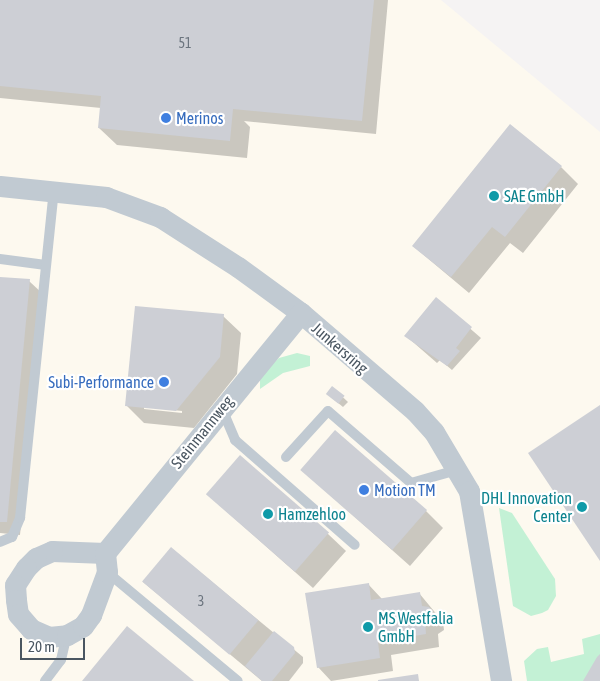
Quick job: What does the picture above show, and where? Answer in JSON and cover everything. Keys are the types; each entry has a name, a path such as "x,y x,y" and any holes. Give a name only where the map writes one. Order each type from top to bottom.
{"street":[{"name":"Junkersring","path":"0,186 106,197 160,216 238,267 301,313 415,411 434,432 458,469 468,491 477,526 501,681"},
{"name":"Steinmannweg","path":"67,635 82,626 91,615 106,562 221,408 301,313"},
{"path":"67,635 49,637 31,629 18,614 15,585 36,558 52,551 106,562"}],"lane":[{"path":"0,542 12,537 20,518 54,191"},
{"path":"0,259 46,265"},
{"path":"221,408 235,440 355,545"},
{"path":"286,457 328,411 411,483 458,469"},
{"path":"106,562 238,681"},
{"path":"45,681 61,660 67,635"}],"shaded area":[{"path":"0,0 441,0 600,132 600,681 0,681"}],"green space":[{"path":"297,353 310,356 310,366 283,373 260,389 260,378 271,365 279,358"},
{"path":"499,508 512,513 555,579 556,596 548,610 542,613 531,616 513,606"},
{"path":"600,634 600,681 527,681 524,661 537,649 548,647 551,662 584,654 582,639"}],"building":[{"path":"0,0 374,0 362,121 233,109 230,141 98,128 101,96 0,86"},
{"name":"SAE GmbH","path":"510,124 562,166 505,237 492,227 451,277 412,246"},
{"path":"0,277 30,279 7,522 0,522"},
{"path":"436,297 472,327 456,348 460,351 447,366 404,336"},
{"name":"Subi-Performance","path":"135,306 224,314 220,357 176,411 125,406"},
{"path":"332,386 345,396 338,404 326,394"},
{"name":"DHL Innovation Center","path":"600,405 600,561 528,453"},
{"name":"Motion TM","path":"335,430 427,510 392,550 300,470"},
{"name":"Hamzehloo","path":"240,455 329,532 295,572 206,494"},
{"path":"171,547 258,620 229,655 142,581"},
{"name":"MS Westfalia GmbH","path":"369,583 371,600 420,592 422,606 429,607 432,612 425,620 426,634 378,642 380,658 317,668 305,593"},
{"path":"127,626 194,681 82,681"},
{"path":"274,631 294,647 295,653 272,681 262,681 245,666"},
{"path":"600,654 600,681 583,681 597,657"},
{"path":"418,674 419,681 378,681 378,680"}],"place":[{"name":"Merinos","path":"166,118"},
{"name":"SAE GmbH","path":"494,196"},
{"name":"Subi-Performance","path":"164,382"},
{"name":"Motion TM","path":"364,490"},
{"name":"DHL Innovation Center","path":"582,507"},
{"name":"Hamzehloo","path":"268,514"},
{"name":"MS Westfalia GmbH","path":"368,627"}]}
